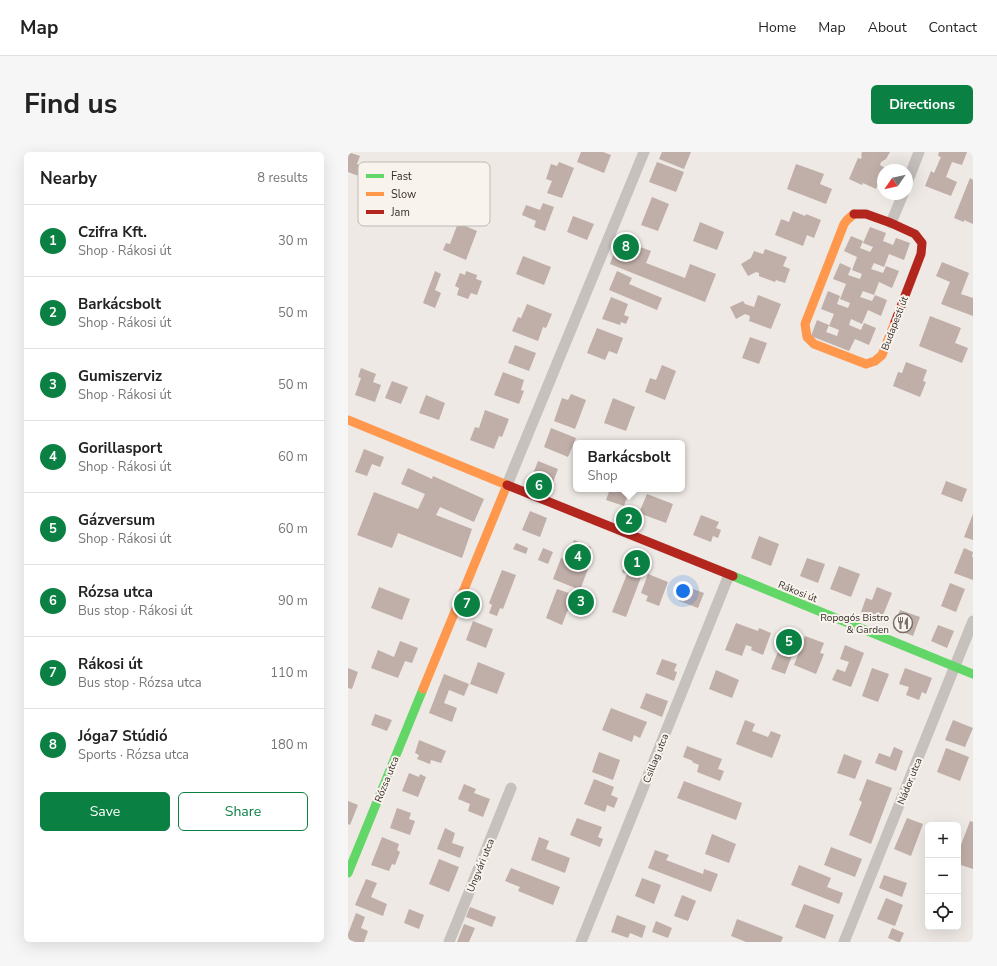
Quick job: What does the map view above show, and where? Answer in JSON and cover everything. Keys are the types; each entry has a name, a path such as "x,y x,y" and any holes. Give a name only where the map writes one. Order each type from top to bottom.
{"street":[{"name":"Rózsa utca","path":"348,873 644,152"},
{"path":"913,168 919,152"},
{"path":"891,223 900,200"},
{"name":"Budapesti út","path":"854,214 866,214 891,223 915,234 920,241 922,248 882,355 875,361 866,364 814,344 807,337 805,324 844,224 854,214"},
{"name":"Rákosi út","path":"348,420 973,674"},
{"name":"Csillag utca","path":"582,942 729,575"},
{"name":"Nádor utca","path":"844,942 973,621"},
{"name":"Ungvári utca","path":"449,942 511,788"}],"building":[{"path":"348,152 360,156 357,164 358,176 348,172"},
{"path":"581,152 603,152 611,155 604,173 577,162"},
{"path":"662,152 691,152 684,169 659,159"},
{"path":"862,152 890,152 886,159 880,164 877,164 876,189 849,179 858,158 861,159"},
{"path":"939,152 967,152 962,165 952,162 946,177 957,182 951,196 925,186 931,171 934,173 941,157 938,156"},
{"path":"559,162 574,168 562,198 547,193 552,181 546,179 551,164 557,166"},
{"path":"657,162 684,172 676,192 649,182"},
{"path":"796,164 824,174 820,184 832,189 826,204 787,189"},
{"path":"970,178 973,180 973,224 954,218"},
{"path":"652,197 669,204 658,231 641,225"},
{"path":"543,203 554,207 545,231 534,227 536,221 522,215 526,205 540,210"},
{"path":"793,211 821,220 814,238 807,235 803,246 775,235 781,219 789,222"},
{"path":"573,216 594,224 587,240 567,232"},
{"path":"700,222 724,232 717,250 693,241"},
{"path":"457,226 465,226 477,231 466,260 443,250 446,243 450,244"},
{"path":"870,227 886,233 883,241 893,245 896,238 910,243 904,260 889,254 884,267 874,263 871,269 883,273 886,266 899,271 892,288 879,282 874,295 863,291 860,297 872,301 875,295 887,300 881,316 868,310 862,324 851,319 849,325 861,330 864,323 876,328 869,345 855,339 849,351 811,336 817,320 829,325 826,332 837,336 839,330 829,326 834,314 821,309 828,291 840,296 837,304 848,308 850,303 840,299 846,284 833,279 840,263 851,268 848,275 860,279 862,274 852,270 857,257 844,251 851,236 863,241 860,248 870,252 873,247 863,243"},
{"path":"619,239 651,251 646,263 685,278 690,264 716,274 705,302 610,264"},
{"path":"765,249 787,257 783,266 790,269 785,283 776,280 775,282 759,276 759,273 756,272 748,276 741,264 751,258 754,251 763,254"},
{"path":"523,256 551,267 544,285 516,274"},
{"path":"942,262 969,273 961,294 973,298 973,316 941,304 950,282 936,276"},
{"path":"435,271 441,274 435,290 441,293 435,308 423,303"},
{"path":"466,271 477,275 476,279 482,281 477,295 471,293 468,299 457,295 459,288 455,286 460,273 465,275"},
{"path":"617,271 632,278 629,284 662,298 657,310 609,290"},
{"path":"758,295 781,304 771,329 749,321 750,316 745,314 736,319 730,307 743,301 745,304 754,307"},
{"path":"611,297 628,304 624,315 629,317 626,324 621,322 620,325 602,319"},
{"path":"527,304 552,314 546,328 543,327 538,341 512,331 518,317 521,318"},
{"path":"930,316 961,328 955,343 968,348 962,363 919,346"},
{"path":"597,328 623,338 617,354 609,351 605,360 587,353"},
{"path":"750,337 767,343 759,364 742,358"},
{"path":"515,345 536,353 529,371 508,363"},
{"path":"906,362 927,370 923,381 926,382 920,397 893,386 898,372 902,373"},
{"path":"662,365 676,371 665,400 645,392 650,378 656,380"},
{"path":"361,368 376,374 373,382 381,385 375,402 355,395 361,378 358,377"},
{"path":"503,372 524,380 521,390 524,391 519,404 494,395"},
{"path":"392,381 408,387 401,404 385,398"},
{"path":"571,394 586,400 575,429 554,421 562,398 568,400"},
{"path":"426,395 445,403 439,420 419,413"},
{"path":"613,398 635,407 626,431 604,423"},
{"path":"485,410 509,419 502,437 499,436 494,449 470,440 475,427 479,428"},
{"path":"551,428 576,438 573,440 573,445 568,457 544,447"},
{"path":"364,449 384,457 380,467 372,464 367,476 355,472"},
{"path":"538,461 558,469 552,485 531,479"},
{"path":"408,468 432,479 433,476 484,499 474,522 440,507 436,515 472,529 462,558 398,533 392,548 357,535 374,492 418,509 425,494 401,484"},
{"path":"946,481 967,489 962,502 941,494"},
{"path":"609,492 629,492 624,506 606,500"},
{"path":"647,494 673,504 666,523 639,513"},
{"path":"530,511 547,518 540,537 522,530"},
{"path":"973,514 973,540 964,537"},
{"path":"701,515 719,522 716,528 721,530 718,538 713,536 711,542 693,535"},
{"path":"759,536 779,544 771,566 751,558"},
{"path":"574,540 591,547 584,567 588,569 580,590 553,579 561,558 566,560"},
{"path":"516,543 528,548 526,554 513,549"},
{"path":"543,548 553,552 548,564 538,560"},
{"path":"964,548 973,552 973,580 954,573"},
{"path":"629,554 647,561 626,617 612,612 627,574 622,572"},
{"path":"807,558 825,564 818,583 800,576"},
{"path":"839,566 860,574 851,597 830,589"},
{"path":"502,570 516,575 503,609 500,608 497,616 489,613 492,605 489,603"},
{"path":"648,574 668,582 659,606 646,601 648,596 641,593"},
{"path":"950,583 965,589 956,612 941,606"},
{"path":"685,586 704,593 698,608 679,601"},
{"path":"379,587 410,599 402,620 371,608"},
{"path":"877,587 892,593 881,620 861,612 866,598 872,600"},
{"path":"557,589 569,593 566,600 571,602 562,625 546,618"},
{"path":"900,610 920,617 913,636 893,628"},
{"path":"473,621 493,629 486,648 466,640"},
{"path":"736,623 758,631 759,628 771,633 763,655 751,650 752,647 746,645 742,656 725,650"},
{"path":"938,625 954,631 947,648 931,641"},
{"path":"786,632 799,637 785,674 771,669"},
{"path":"805,636 824,643 820,653 824,654 816,674 794,665"},
{"path":"400,641 418,648 412,663 405,661 398,678 371,668 378,650 394,657"},
{"path":"845,645 864,653 851,687 832,680 837,669 845,672 849,662 840,659"},
{"path":"662,659 677,664 674,671 677,672 674,681 656,674"},
{"path":"478,662 505,673 497,694 470,684"},
{"path":"348,668 358,672 352,689 348,688"},
{"path":"872,668 889,674 878,702 862,696"},
{"path":"905,668 932,678 926,694 922,692 919,700 906,695 909,687 899,684"},
{"path":"716,670 739,680 732,698 709,689"},
{"path":"444,674 469,684 464,696 449,690 444,703 457,708 452,722 429,713"},
{"path":"646,693 668,701 662,717 640,708"},
{"path":"611,708 647,722 640,738 634,735 632,742 602,730"},
{"path":"375,714 392,720 387,731 371,725"},
{"path":"745,720 755,724 752,731 768,737 771,731 781,735 772,758 736,744"},
{"path":"953,720 973,728 965,747 945,740"},
{"path":"419,740 446,751 441,763 431,760 430,764 417,759 419,755 415,753"},
{"path":"687,746 722,759 718,769 724,771 720,781 697,772 699,765 683,757"},
{"path":"894,747 903,751 896,771 875,763 879,753 890,757"},
{"path":"946,748 969,757 960,781 937,772"},
{"path":"599,752 620,760 613,780 592,772"},
{"path":"844,754 862,761 855,779 837,773"},
{"path":"409,773 419,777 420,774 426,777 418,797 402,791"},
{"path":"594,779 614,787 611,795 618,798 614,808 607,805 605,812 584,804"},
{"path":"867,779 892,788 871,844 849,835 862,802 859,800"},
{"path":"684,781 742,803 736,820 677,798"},
{"path":"464,784 476,789 474,793 490,799 483,817 468,811 470,804 458,799"},
{"path":"348,801 358,805 350,825 348,824"},
{"path":"397,808 411,813 409,819 415,821 410,835 390,828"},
{"path":"577,818 602,827 598,837 603,839 600,847 570,835"},
{"path":"907,818 923,824 911,856 894,849"},
{"path":"970,821 973,822 973,869 961,865 961,845"},
{"path":"445,828 455,833 452,843 464,847 460,858 437,849"},
{"path":"712,834 736,844 729,863 705,854"},
{"path":"382,837 399,844 397,850 400,852 395,865 392,864 389,871 371,865"},
{"path":"539,837 549,841 546,849 570,858 565,873 531,860"},
{"path":"831,847 862,859 855,877 824,865"},
{"path":"655,850 669,855 666,860 703,874 704,869 718,874 711,892 648,868"},
{"path":"439,859 459,867 449,892 429,884"},
{"path":"799,865 831,878 827,887 843,893 839,904 791,885"},
{"path":"511,868 560,887 553,905 518,891 520,887 505,881"},
{"path":"884,875 907,883 902,897 879,888"},
{"path":"642,878 661,885 654,904 635,896"},
{"path":"366,879 377,883 371,897 387,904 383,916 355,905"},
{"path":"682,895 696,901 688,921 674,916"},
{"path":"886,898 903,905 895,926 877,919"},
{"path":"804,904 834,915 825,939 795,927"},
{"path":"470,907 496,917 492,927 466,917"},
{"path":"409,909 424,915 419,929 404,923"},
{"path":"356,913 365,917 361,928 368,931 364,942 355,942 348,939 348,934"},
{"path":"617,915 646,926 642,938 630,933 628,938 611,932"},
{"path":"737,919 783,937 781,942 746,942 731,936"},
{"path":"656,921 672,928 668,938 652,932"},
{"path":"464,924 475,928 469,942 457,942"},
{"path":"892,928 904,933 900,942 888,938"}],"traffic: fast":[{"path":"733,576 973,674"},
{"path":"348,873 423,689"}],"traffic: slow":[{"path":"854,214 844,224 805,324 807,337 814,344 866,364 875,361 882,355 895,322"},
{"path":"348,420 507,485"},
{"path":"423,689 507,485"}],"traffic: jam":[{"path":"854,214 866,214 891,223 915,234 922,243 921,254 895,322"},
{"path":"507,485 733,576"}],"place":[{"name":"Jóga7 Stúdió","path":"626,247"},
{"name":"Rózsa utca","path":"539,486"},
{"name":"Barkácsbolt","path":"629,520"},
{"name":"Gorillasport","path":"578,557"},
{"name":"Czifra Kft.","path":"637,563"},
{"name":"Gumiszerviz","path":"581,602"},
{"name":"Rákosi út","path":"467,604"},
{"name":"Ropogós Bistro & Garden","path":"903,623"},
{"name":"Gázversum","path":"789,642"}]}
